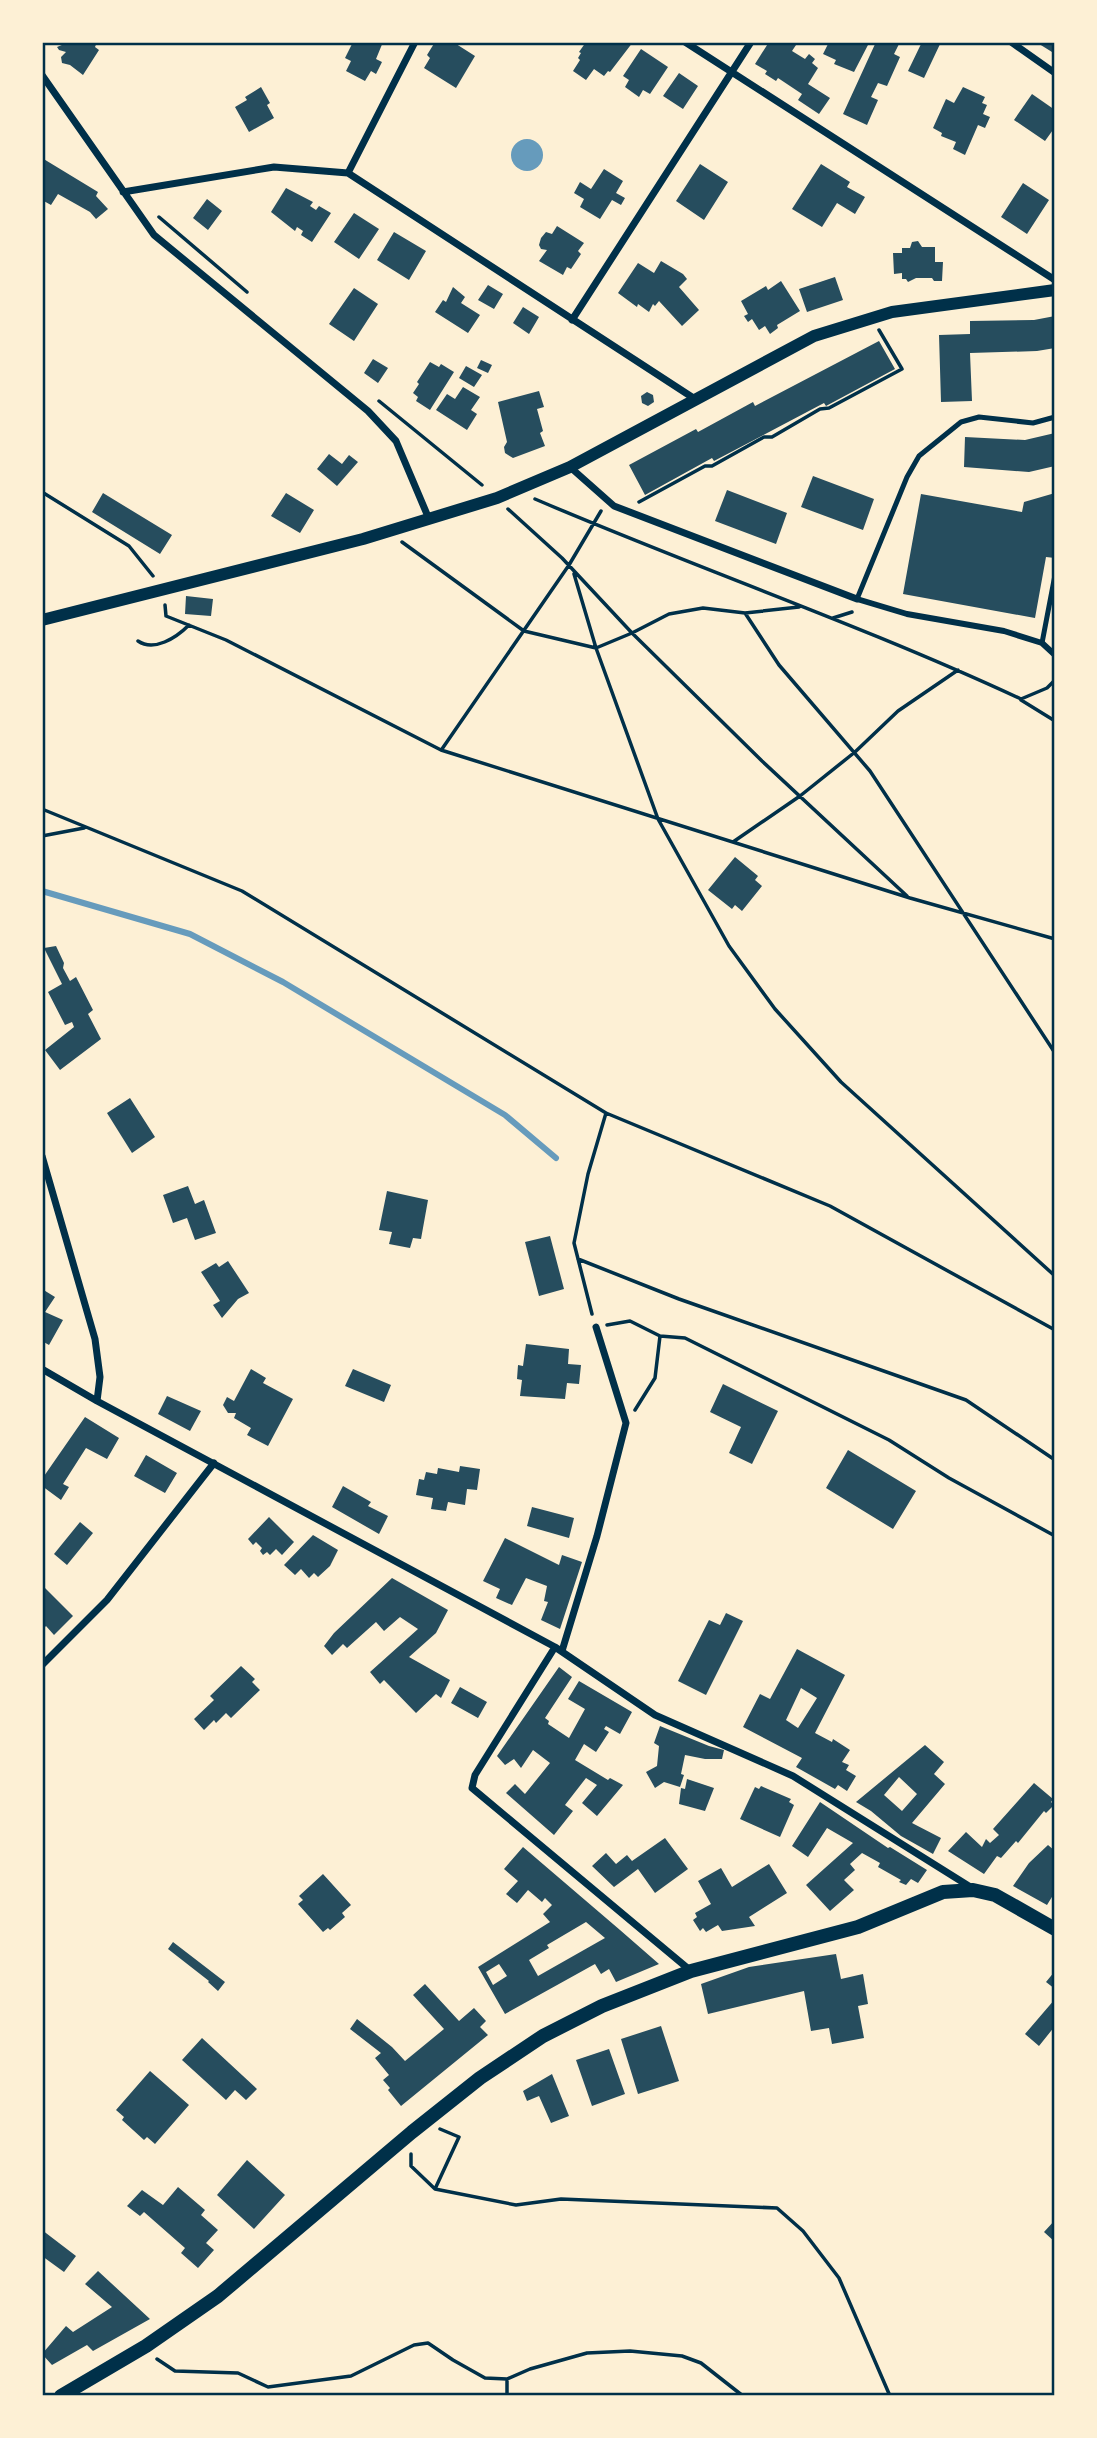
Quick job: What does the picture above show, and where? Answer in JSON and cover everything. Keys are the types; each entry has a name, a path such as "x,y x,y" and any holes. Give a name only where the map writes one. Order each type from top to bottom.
{"main road":[{"path":"61,2396 146,2346 218,2296 412,2132 511,2056 543,2036 602,2006 691,1971 858,1927 943,1892 973,1889 995,1895 1055,1929"}],"street":[{"path":"348,173 415,42"},
{"path":"685,42 1055,280"},
{"path":"572,320 751,42"},
{"path":"1011,42 1055,73"},
{"path":"42,75 154,235 378,421 396,441 429,519"},
{"path":"123,192 274,167 348,173 695,399"},
{"path":"42,620 388,531 497,498 570,467 814,336 892,312 1055,289"},
{"path":"570,467 614,506 857,599 907,614 1004,631 1042,643 1055,655"},
{"path":"42,1156 95,1339 100,1377 97,1401"},
{"path":"596,1327 626,1423 597,1536 558,1649 475,1775 472,1788 691,1971"},
{"path":"42,1369 558,1649 655,1715 793,1776 973,1889"},
{"path":"42,1665 107,1600 214,1463"}],"lane":[{"path":"857,599 907,477 919,456 961,422 979,417 1033,423 1055,417"},
{"path":"1042,643 1055,575"}],"path":[{"path":"140,190 150,209 250,295"},
{"path":"625,509 764,437 772,437 820,409 830,408 902,369 872,318"},
{"path":"378,400 497,498 569,565 632,634 910,898"},
{"path":"42,492 129,546 163,589 166,616 189,625 200,626 441,750 965,915 1055,939"},
{"path":"525,495 958,670 1021,699 1055,721"},
{"path":"441,750 569,565 598,514"},
{"path":"388,531 524,631 596,648 632,634 669,614 703,608 745,613 801,607"},
{"path":"574,573 596,648 658,819 729,946 775,1009 841,1082 1055,1276"},
{"path":"745,613 779,665 870,771 1055,1053"},
{"path":"138,641 150,646 168,641 189,625"},
{"path":"733,842 800,796 855,752 898,711 958,670"},
{"path":"1021,699 1047,688 1055,681"},
{"path":"42,809 242,891 606,1113 830,1206 1055,1330"},
{"path":"42,836 86,828"},
{"path":"606,1113 574,1242 596,1327 630,1321 660,1336 685,1338 889,1440 949,1478 1055,1536"},
{"path":"578,1259 692,1304 966,1400 1055,1460"},
{"path":"626,1423 654,1378 660,1336"},
{"path":"435,2127 459,2137 435,2189"},
{"path":"412,2145 411,2166 435,2189 516,2204 561,2199 778,2208 803,2231 839,2278 890,2396"},
{"path":"146,2346 153,2356 175,2371 237,2373 268,2387 351,2376 414,2345 428,2343 485,2378 507,2379 530,2369 587,2353 630,2351 682,2356 701,2363 743,2396"},
{"path":"507,2379 507,2396"}],"water":[{"path":"527,139 538,144 543,155 538,166 527,171 516,166 511,155 516,144"}],"building":[{"path":"69,42 97,42 95,47 99,50 83,75 70,65 62,63 61,57 66,52 57,47"},
{"path":"353,42 383,42 376,59 382,62 376,74 371,71 365,81 346,71 351,61 345,58"},
{"path":"435,42 453,42 475,56 456,88 424,68 430,58 427,55"},
{"path":"586,42 633,42 610,72 604,76 594,69 586,80 573,71 580,60 579,52"},
{"path":"769,42 798,42 792,51 805,59 809,54 815,59 812,63 818,68 808,84 830,98 819,114 798,100 802,94 778,78 776,81 765,74 767,71 755,64"},
{"path":"829,42 869,43 854,72 834,64 836,60 823,54"},
{"path":"876,42 900,42 894,54 900,57 887,86 878,83 871,97 878,100 867,125 843,114"},
{"path":"922,42 941,42 924,78 908,71"},
{"path":"1036,42 1055,42 1055,48 1052,52"},
{"path":"641,49 668,67 650,94 643,90 639,97 625,87 629,80 623,76"},
{"path":"679,73 698,86 683,109 663,96"},
{"path":"261,87 270,103 267,105 274,118 249,132 235,107"},
{"path":"963,87 985,97 982,103 987,105 983,114 990,117 985,128 978,125 965,155 953,149 956,142 941,136 942,133 933,128 946,99 954,103"},
{"path":"1032,94 1055,110 1055,127 1045,141 1014,120"},
{"path":"42,158 98,192 96,196 108,209 96,219 90,212 58,194 51,205 42,200"},
{"path":"700,164 728,182 704,220 676,201"},
{"path":"821,164 850,182 847,187 865,197 855,214 837,203 822,227 792,209"},
{"path":"604,169 623,181 616,193 625,198 621,205 612,200 600,219 580,207 584,199 574,193 580,182 591,189"},
{"path":"1023,183 1049,200 1027,234 1001,217"},
{"path":"286,188 313,202 310,206 316,210 319,206 331,213 312,242 301,235 303,231 297,227 295,231 271,212"},
{"path":"207,199 222,211 208,230 193,218"},
{"path":"354,213 379,229 359,259 334,242"},
{"path":"557,226 584,243 578,251 581,254 571,269 567,267 563,275 539,261 547,250 541,249 539,245 541,238 546,232 552,234"},
{"path":"394,232 426,251 409,280 377,260"},
{"path":"918,241 922,247 935,247 935,262 943,262 942,281 916,278 908,282 902,279 902,273 894,274 893,253 902,253 902,248 910,248 912,242"},
{"path":"661,261 687,279 679,287 699,310 682,326 659,301 655,306 653,304 649,312 618,293 638,263 654,273"},
{"path":"835,277 843,300 807,312 799,289"},
{"path":"781,281 800,311 777,325 778,328 770,334 765,326 759,330 752,319 748,322 744,316 748,314 741,301 766,286 768,290"},
{"path":"488,285 503,294 494,309 478,300"},
{"path":"453,287 465,297 461,303 480,315 468,333 435,312 443,300 446,302"},
{"path":"354,288 378,304 354,341 329,324"},
{"path":"523,307 539,317 529,334 513,323"},
{"path":"1055,316 1055,348 970,353 972,401 941,402 939,335 970,334 970,321 1034,320"},
{"path":"879,341 895,369 714,461 712,458 645,495 629,465 753,402 755,406"},
{"path":"373,359 388,368 378,383 364,373"},
{"path":"481,360 492,365 488,373 477,368"},
{"path":"430,362 439,367 441,364 454,372 430,410 416,401 418,397 413,393"},
{"path":"466,366 482,375 474,387 459,378"},
{"path":"463,387 480,397 471,410 477,414 467,430 436,410 447,394 455,399"},
{"path":"539,391 544,407 537,409 543,431 540,433 545,446 513,458 505,453 507,442 498,402"},
{"path":"647,392 653,395 654,402 648,406 642,403 641,396"},
{"path":"1055,433 1055,466 1029,472 964,467 965,437 1025,440"},
{"path":"329,454 342,464 349,455 358,462 337,486 317,469"},
{"path":"813,476 874,499 863,530 801,507"},
{"path":"727,490 787,513 776,544 715,521"},
{"path":"103,493 172,535 160,554 92,512"},
{"path":"286,493 314,510 300,533 271,516"},
{"path":"1055,493 1055,558 1046,557 1035,618 903,594 921,494 1022,512 1024,502"},
{"path":"186,596 213,599 211,616 185,614"},
{"path":"735,857 758,876 755,880 762,886 742,911 735,905 732,909 708,890"},
{"path":"56,946 70,981 76,977 93,1010 88,1014 101,1039 60,1070 45,1050 74,1027 72,1022 65,1025 48,992 62,984 44,948"},
{"path":"130,1098 155,1137 132,1153 107,1113"},
{"path":"188,1186 195,1204 204,1200 216,1233 195,1240 187,1218 173,1223 163,1195"},
{"path":"387,1191 428,1200 421,1239 413,1238 410,1248 389,1244 392,1232 379,1230"},
{"path":"550,1236 564,1289 539,1296 525,1242"},
{"path":"228,1261 249,1293 238,1299 222,1318 213,1305 220,1301 201,1272 216,1263 219,1267"},
{"path":"42,1289 55,1297 45,1312 63,1320 49,1345 42,1341"},
{"path":"526,1344 569,1349 568,1364 581,1365 579,1384 567,1383 565,1399 520,1396 522,1380 517,1379 518,1365 523,1366"},
{"path":"251,1369 266,1378 263,1383 293,1399 268,1446 247,1435 251,1428 234,1418 236,1413 228,1413 223,1405 227,1397 234,1401"},
{"path":"353,1369 391,1385 384,1402 345,1386"},
{"path":"723,1384 778,1411 752,1464 729,1453 741,1427 710,1412"},
{"path":"167,1396 201,1411 190,1431 158,1414"},
{"path":"85,1417 119,1438 107,1459 86,1448 63,1484 69,1487 61,1500 42,1486 42,1479"},
{"path":"848,1450 916,1491 893,1529 826,1488"},
{"path":"146,1455 177,1473 165,1493 134,1476"},
{"path":"460,1466 480,1469 477,1490 467,1489 465,1505 448,1502 446,1511 431,1509 433,1498 416,1495 419,1479 424,1480 426,1472 437,1474 438,1468 459,1472"},
{"path":"343,1486 371,1502 368,1506 388,1516 379,1534 332,1507"},
{"path":"532,1507 574,1518 569,1538 527,1526"},
{"path":"269,1517 294,1542 282,1555 276,1549 270,1555 267,1552 263,1555 260,1551 262,1548 256,1542 253,1545 248,1539"},
{"path":"80,1522 93,1533 67,1565 54,1554"},
{"path":"313,1535 338,1550 330,1566 318,1577 314,1573 309,1578 301,1569 295,1575 284,1565"},
{"path":"505,1538 559,1565 562,1555 582,1562 560,1629 541,1620 548,1602 544,1601 547,1586 526,1578 512,1605 496,1598 500,1589 483,1581"},
{"path":"392,1578 448,1610 436,1633 409,1657 450,1680 441,1698 436,1694 416,1713 384,1680 380,1684 370,1672 418,1629 400,1617 384,1631 376,1622 347,1648 343,1644 332,1655 324,1646 334,1633"},
{"path":"42,1585 73,1616 54,1635 46,1626 42,1630"},
{"path":"726,1613 743,1621 706,1695 678,1681 709,1620 720,1625"},
{"path":"797,1649 845,1675 815,1733 832,1742 833,1739 850,1750 842,1762 849,1765 846,1770 856,1776 847,1791 838,1785 835,1789 796,1767 802,1758 743,1727 760,1694 770,1699","holes":["801,1688 817,1698 798,1728 786,1720"]},
{"path":"241,1666 255,1679 252,1682 260,1690 231,1718 226,1713 204,1730 194,1719 214,1700 210,1696"},
{"path":"559,1667 572,1677 545,1718 549,1721 548,1724 569,1738 585,1709 568,1699 579,1681 632,1712 620,1734 606,1726 604,1729 609,1732 596,1752 584,1744 575,1760 608,1780 610,1778 623,1785 597,1816 582,1803 597,1785 586,1778 565,1805 573,1811 554,1835 506,1793 515,1784 525,1794 550,1763 533,1750 521,1768 514,1759 505,1765 497,1756"},
{"path":"460,1687 487,1702 478,1718 451,1703"},
{"path":"660,1726 724,1750 722,1759 685,1755 680,1787 664,1782 655,1788 646,1772 657,1766 659,1746 654,1743"},
{"path":"925,1745 944,1762 934,1774 945,1784 912,1823 941,1838 933,1854 901,1836 856,1802","holes":["899,1777 917,1794 902,1811 884,1795"]},
{"path":"687,1779 714,1788 705,1811 679,1804 681,1788 685,1789"},
{"path":"1034,1783 1053,1799 1051,1802 1054,1805 1046,1813 1044,1811 1018,1843 1016,1841 1001,1858 997,1856 984,1874 948,1851 966,1832 982,1847 986,1839 990,1843 999,1835 993,1829"},
{"path":"761,1786 791,1799 789,1802 794,1805 780,1837 740,1819 755,1787 759,1789"},
{"path":"820,1802 888,1848 927,1870 918,1883 911,1879 906,1885 899,1882 901,1880 878,1867 880,1863 862,1853 850,1864 855,1870 844,1880 854,1890 830,1911 806,1885 853,1843 827,1828 808,1857 792,1846"},
{"path":"665,1838 688,1869 655,1893 638,1869 614,1887 592,1866 606,1853 616,1864 627,1855 632,1861"},
{"path":"1048,1845 1055,1851 1055,1892 1047,1905 1013,1886 1029,1863"},
{"path":"523,1847 659,1964 616,1982 609,1969 601,1974 595,1964 505,2014 478,1967 550,1922 543,1914 552,1905 545,1898 542,1902 528,1890 517,1903 506,1894 518,1881 504,1869","holes":["586,1922 605,1938 538,1976 529,1960 549,1948 547,1945","499,1964 507,1976 493,1985 486,1972"]},
{"path":"769,1864 787,1893 749,1917 755,1926 722,1931 718,1925 706,1932 703,1928 700,1931 693,1920 697,1917 695,1913 711,1904 698,1881 721,1868 732,1887"},
{"path":"323,1874 351,1905 342,1913 345,1917 330,1930 328,1928 323,1932 298,1904 303,1900 299,1896"},
{"path":"173,1942 225,1982 218,1991 168,1949"},
{"path":"836,1954 841,1979 863,1974 868,2004 858,2006 864,2038 832,2044 829,2028 811,2031 804,1991 708,2014 701,1984 749,1967"},
{"path":"1055,1971 1055,1989 1046,1982"},
{"path":"425,1984 459,2021 474,2008 486,2021 480,2027 488,2035 401,2106 383,2080 389,2075 375,2058 381,2053 350,2029 357,2019 405,2061 444,2029 413,1995"},
{"path":"1055,1999 1055,2026 1039,2046 1025,2034"},
{"path":"661,2026 679,2081 638,2094 621,2039"},
{"path":"202,2038 257,2089 246,2100 235,2090 226,2100 182,2060"},
{"path":"609,2049 625,2094 592,2106 576,2060"},
{"path":"150,2071 189,2105 155,2144 147,2137 144,2140 122,2120 124,2117 116,2110"},
{"path":"552,2074 569,2116 551,2123 539,2096 527,2101 523,2091"},
{"path":"247,2160 285,2195 254,2229 217,2195"},
{"path":"178,2187 205,2210 201,2215 218,2230 206,2243 214,2250 198,2268 181,2253 185,2248 144,2212 140,2216 127,2206 142,2190 163,2205"},
{"path":"1055,2220 1055,2242 1044,2232"},
{"path":"42,2230 76,2256 64,2272 42,2256"},
{"path":"98,2271 150,2319 93,2351 87,2345 52,2365 42,2354 66,2326 73,2332 112,2307 85,2284"}],"waterway":[{"path":"42,891 190,934 283,982 505,1115 556,1158"}]}
